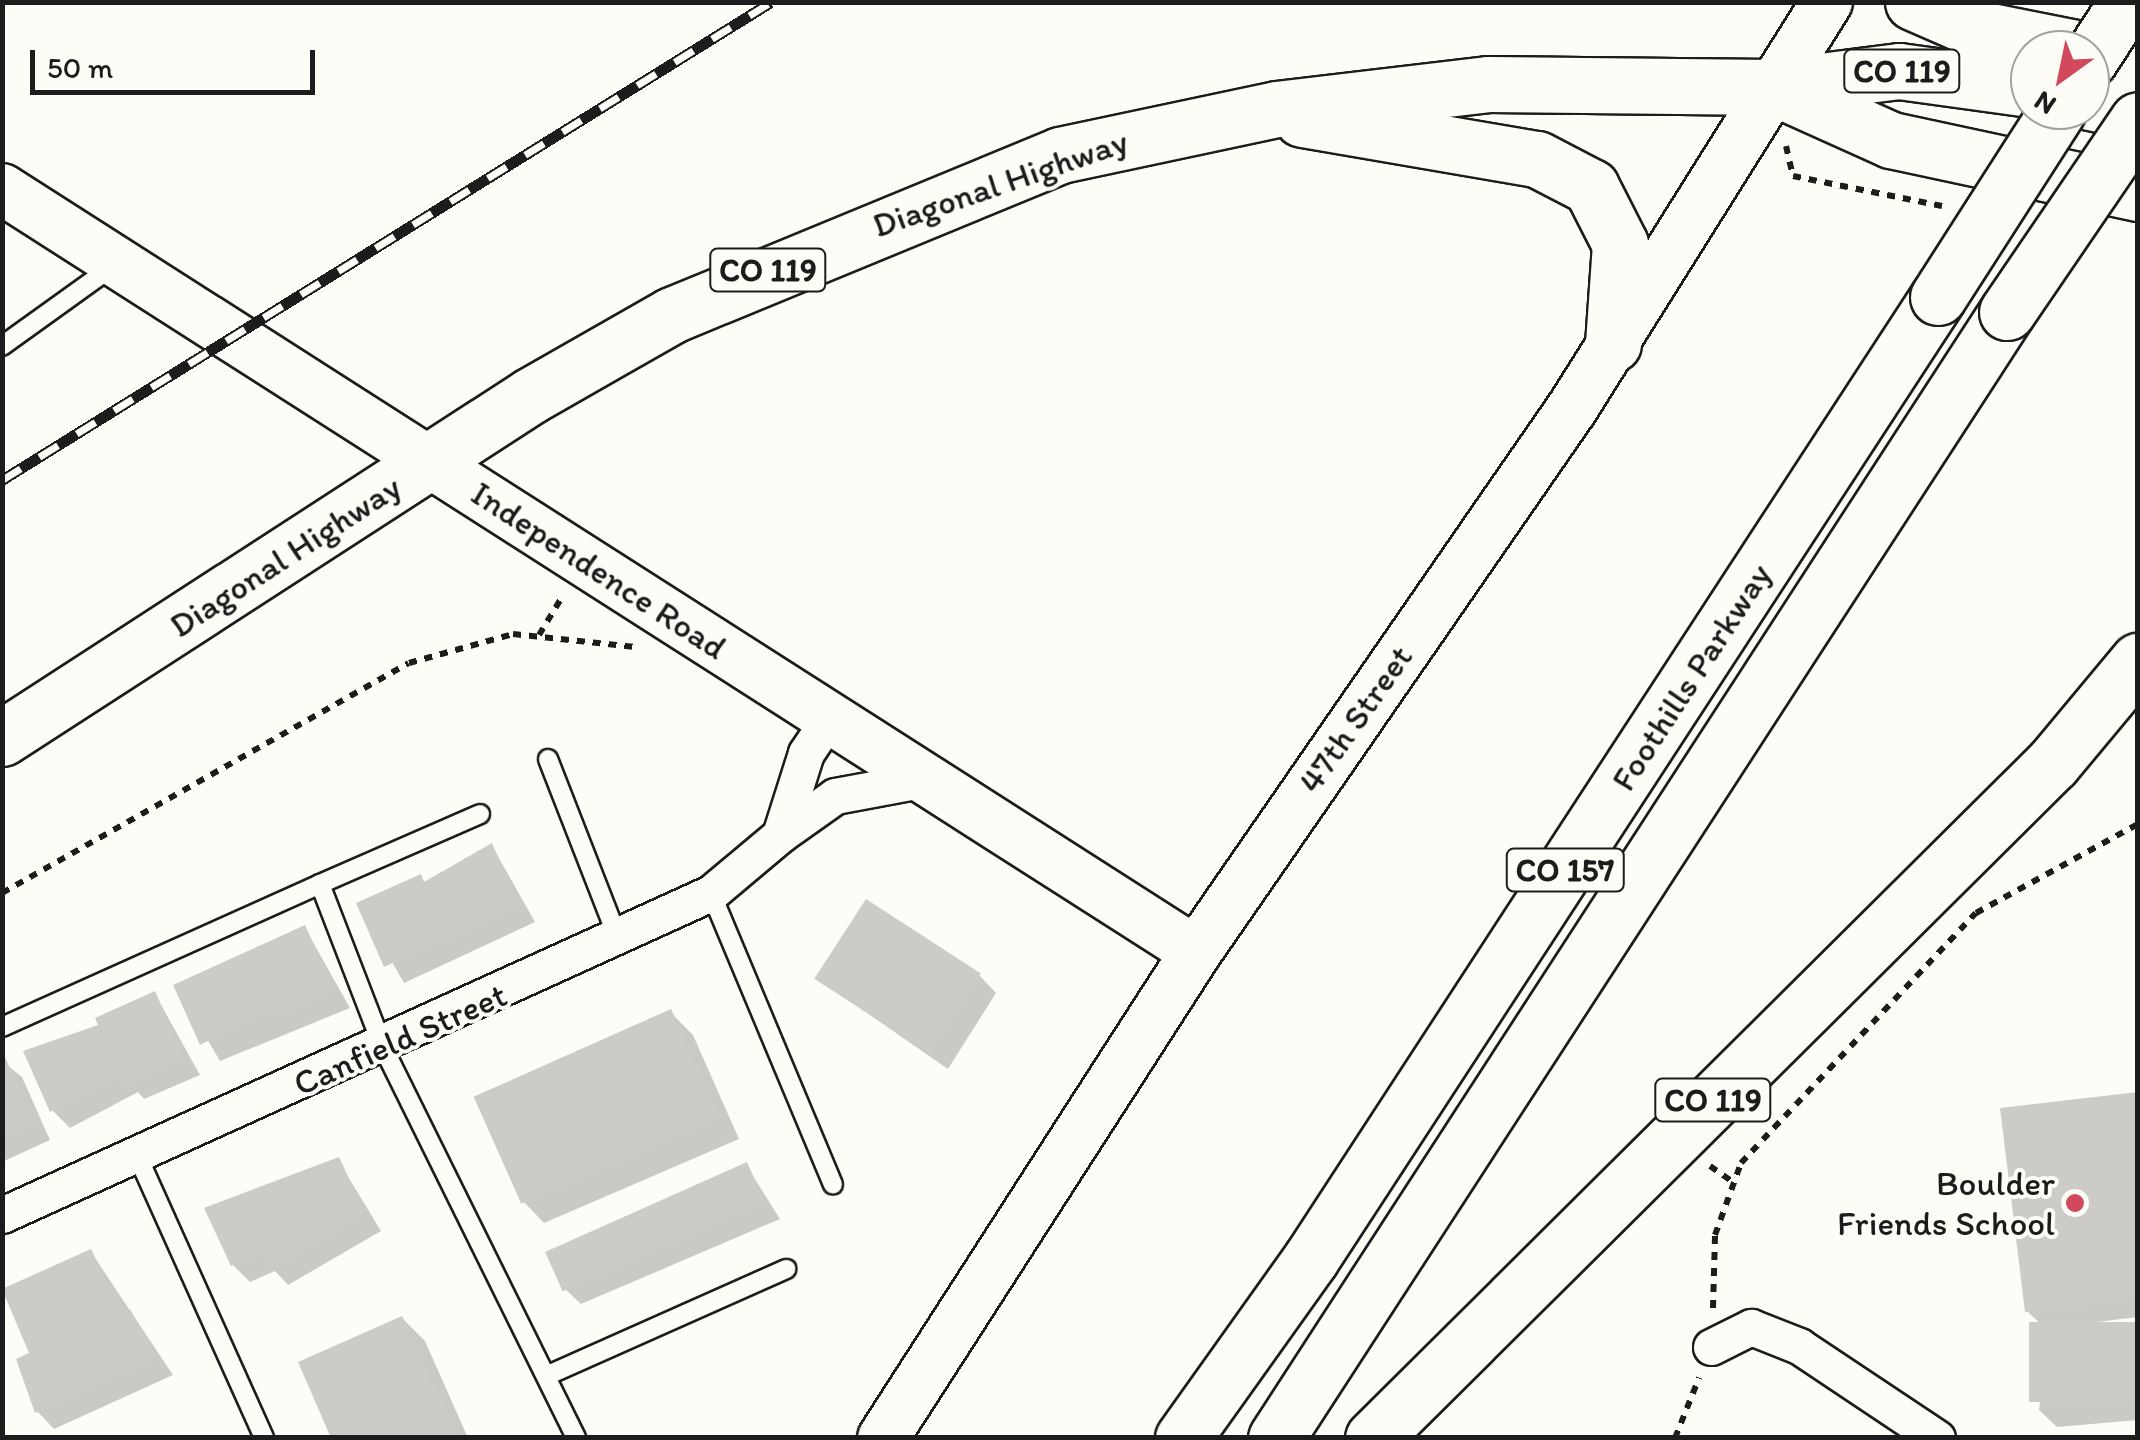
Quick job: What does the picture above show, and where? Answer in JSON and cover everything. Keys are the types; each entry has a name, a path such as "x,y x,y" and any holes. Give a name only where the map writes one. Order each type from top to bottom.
{"highway":[{"path":"1913,2 1970,27 2010,35"},
{"path":"2109,30 2126,2"},
{"path":"2110,55 2138,62"},
{"name":"Diagonal Highway","path":"2,738 429,461 672,315 815,248 1060,155 1276,109 1488,84 1773,86 1899,71 2010,86"},
{"name":"Diagonal Highway","path":"1773,86 1891,140 2138,193"},
{"path":"2110,108 2138,116"},
{"path":"1276,109 1328,130 1537,159 1592,187 1620,244 1613,344"},
{"name":"Foothills Parkway","path":"1276,1438 2138,116"},
{"name":"Foothills Parkway","path":"1182,1438 1310,1260 2045,130"},
{"path":"2053,763 2138,661"},
{"name":"CO 119","path":"1373,1438 2053,763 2138,710"}],"street":[{"name":"47th Street","path":"883,1438 1196,952 1613,344 1827,2"},
{"name":"Independence Road","path":"2,189 1196,952"},
{"path":"780,835 806,753 830,717"},
{"name":"Canfield Street","path":"2,1214 620,941 711,894 780,835 835,796 926,779"},
{"path":"1711,1346 1751,1328 1799,1346 1937,1438"}],"lane":[{"path":"2,346 116,264"},
{"path":"548,760 620,941"},
{"path":"2,1027 480,814"},
{"path":"320,884 383,1047 576,1438"},
{"path":"711,894 834,1185"},
{"path":"137,1155 264,1438"},
{"path":"548,1375 786,1268"}],"path":[{"path":"2,894 409,663 514,634 649,649"},
{"path":"1676,1438 1711,1346 1716,1236 1741,1163 1976,914 2138,824"}],"building":[{"path":"492,843 519,905 384,967 356,903 421,874 424,882"},
{"path":"866,899 981,974 929,1053 814,979"},
{"path":"305,925 334,990 275,1017 271,1008 200,1045 173,985"},
{"path":"155,991 184,1057 125,1083 121,1075 50,1112 23,1051 98,1025 95,1018"},
{"path":"671,1009 719,1116 521,1204 474,1097"},
{"path":"5,1057 35,1123 2,1137 2,1058"},
{"name":"Boulder Friends School","path":"2138,1092 2138,1298 2025,1312 2000,1108"},
{"path":"339,1157 365,1213 269,1269 261,1252 231,1266 204,1208"},
{"path":"747,1162 764,1201 563,1291 545,1252"},
{"path":"91,1249 122,1313 130,1309 157,1357 35,1413 16,1359 29,1353 2,1289"},
{"path":"402,1316 457,1438 331,1438 298,1362"},
{"path":"2029,1322 2138,1322 2138,1402 2029,1402"}],"railway":[{"path":"2,480 771,2"}],"place":[{"name":"Boulder Friends School","path":"2075,1203"}]}
